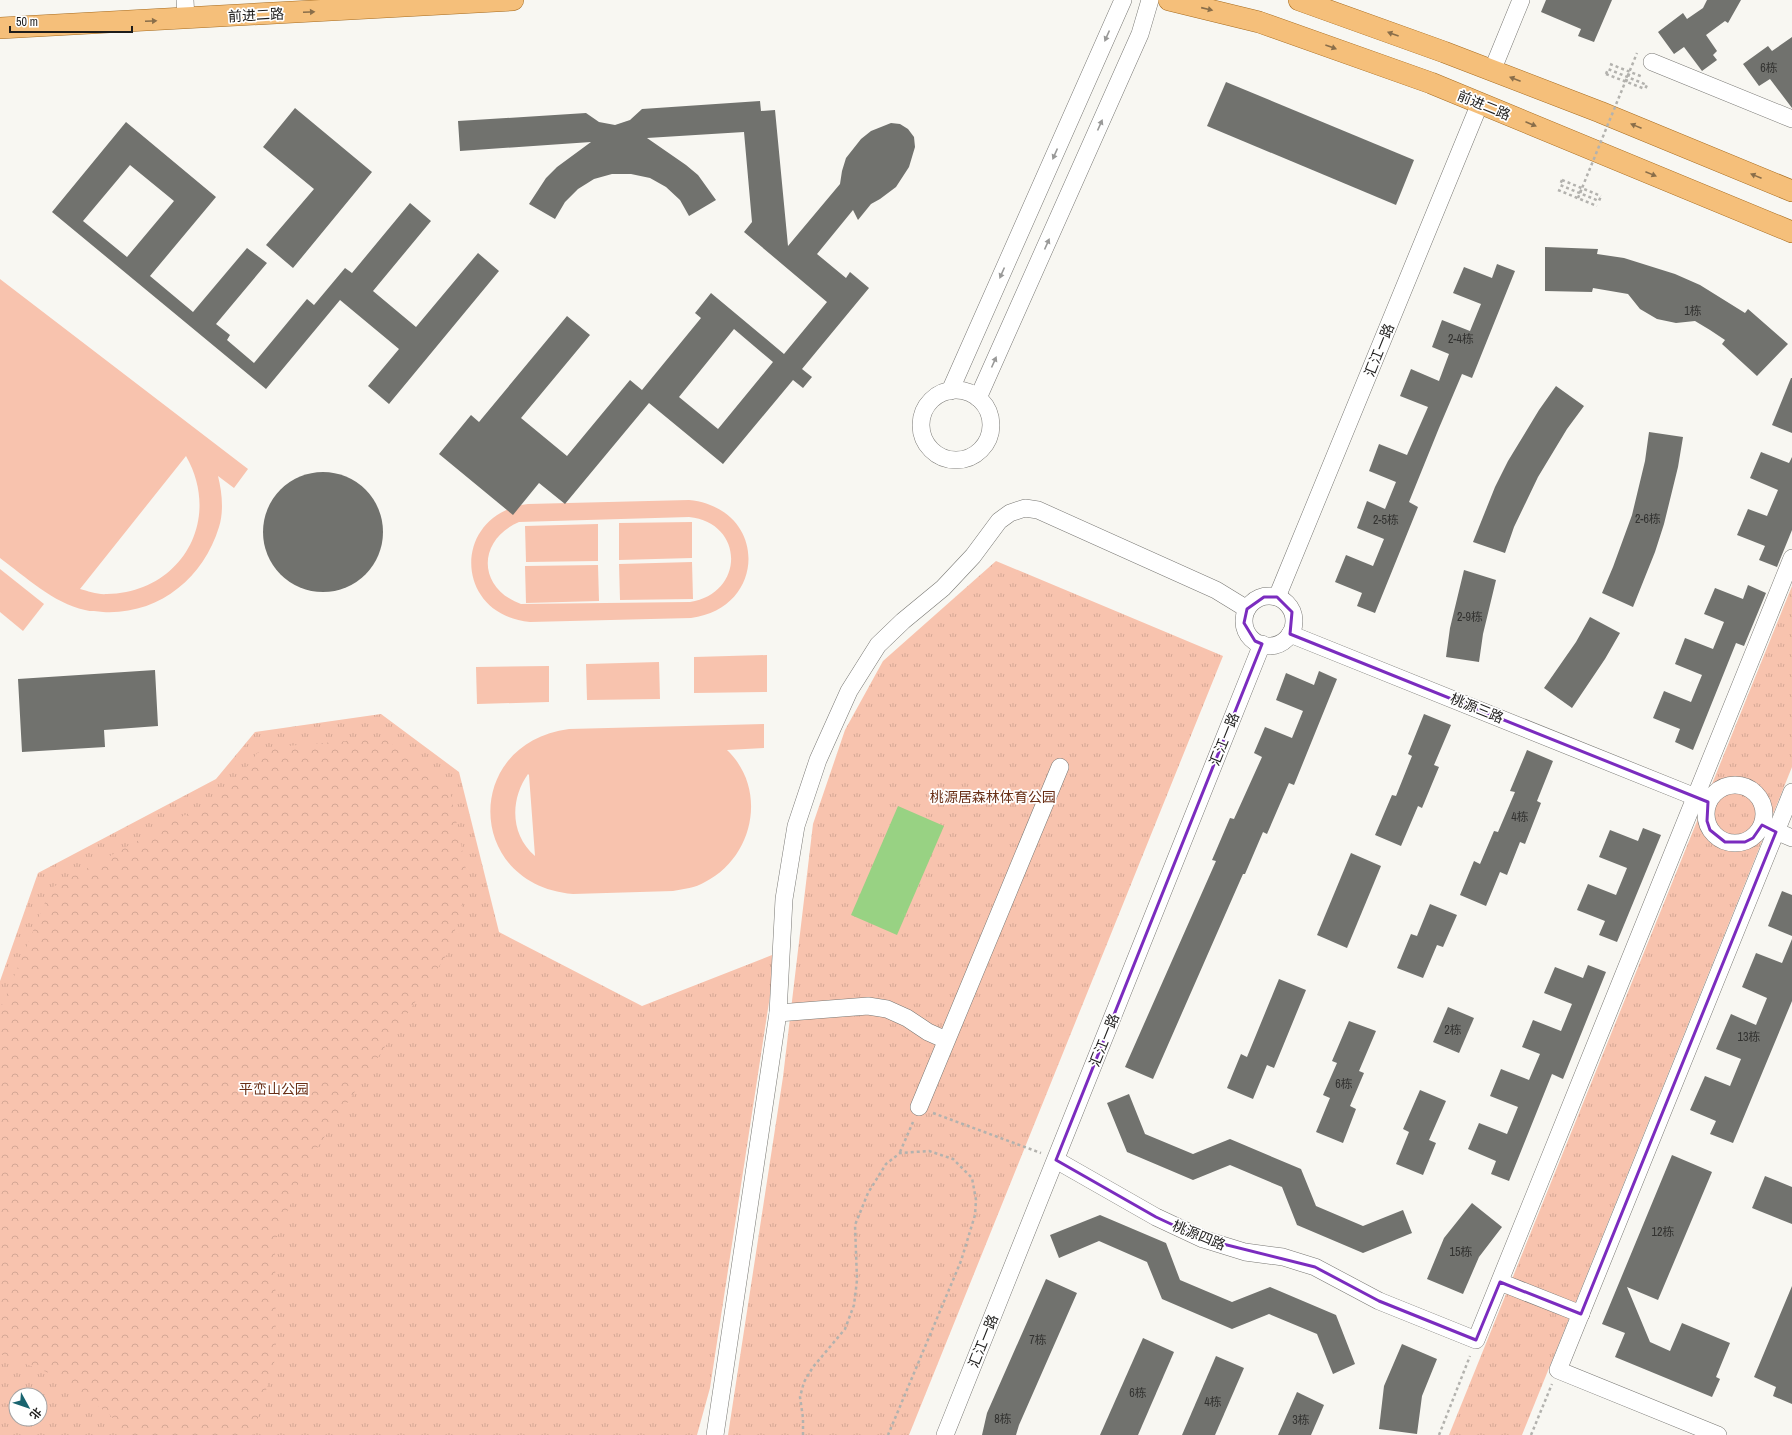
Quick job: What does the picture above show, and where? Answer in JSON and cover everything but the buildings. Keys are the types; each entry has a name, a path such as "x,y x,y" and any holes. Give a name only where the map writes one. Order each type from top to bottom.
{"main road":[{"name":"前进二路","path":"0,28 185,9 513,0"},
{"name":"前进二路","path":"1169,0 1222,12 1293,33 1431,83 1792,232"},
{"path":"1300,0 1600,112 1792,191"}],"street":[{"path":"950,391 1123,0"},
{"path":"978,398 1140,34 1150,0"},
{"path":"1492,71 1521,0"},
{"path":"1652,62 1792,119"},
{"name":"汇江一路","path":"1277,597 1480,103"},
{"path":"960,390 970,393 978,398 985,406 990,419 989,434 986,443 979,451 962,459 947,458 934,452 927,445 921,426 924,412 932,400 940,394 950,391 960,390"},
{"path":"715,1435 778,1013 784,899 796,826 818,760 849,691 878,645 903,621 943,588 973,556 999,521 1010,513 1025,508 1038,510 1216,590 1248,609"},
{"path":"1476,1340 1702,800 1792,558"},
{"path":"1264,597 1277,597 1289,606 1294,619 1290,634 1285,640 1270,646 1255,641 1246,630 1244,623 1248,609 1252,603 1264,597"},
{"name":"桃源三路","path":"1290,634 1702,800"},
{"name":"汇江一路","path":"945,1435 1262,644"},
{"path":"919,1107 1060,767"},
{"path":"1702,800 1722,788 1732,785 1741,785 1758,795 1763,803 1769,828"},
{"path":"1714,1433 1558,1370 1769,828 1792,792"},
{"path":"1702,800 1710,830 1725,842 1735,844 1745,842 1769,828"},
{"path":"1769,828 1792,838"},
{"path":"778,1013 868,1006 887,1009 907,1018 928,1032 946,1040"},
{"name":"桃源四路","path":"1056,1160 1150,1214 1203,1239 1245,1252 1301,1262 1315,1267 1379,1301 1476,1340"},
{"path":"1500,1282 1581,1314"}],"path":[{"path":"1580,193 1638,53"},
{"path":"1610,64 1649,80"},
{"path":"1608,69 1647,85 1645,89 1626,82 1606,74 1608,69"},
{"path":"1626,82 1630,72"},
{"path":"1562,180 1582,188 1601,196 1599,201 1560,185 1562,180"},
{"path":"1578,198 1582,188"},
{"path":"1558,190 1597,206"},
{"path":"803,1435 803,1418 800,1397 804,1382 813,1367 844,1329 854,1305 857,1280 855,1225 868,1193 886,1164 900,1153 919,1107 1056,1160"},
{"path":"888,1435 961,1261 975,1215 976,1200 972,1178 953,1159 929,1151 900,1153"},
{"path":"1439,1435 1476,1340"},
{"path":"1531,1435 1558,1370"}],"highlighted area":[{"path":"1264,597 1277,597 1292,612 1290,634 1708,802 1707,821 1710,830 1725,842 1745,842 1753,838 1762,825 1776,832 1581,1314 1500,1282 1476,1340 1379,1301 1315,1267 1203,1239 1156,1217 1056,1160 1262,644 1255,641 1244,623 1247,609"}],"green space":[{"path":"0,279 248,469 234,488 218,476 222,502 221,521 212,546 202,563 190,578 176,590 160,600 142,607 123,611 103,612 87,611 73,607 40,588 0,558","holes":["186,456 196,481 200,505 197,528 188,549 174,567 155,581 133,590 104,594 93,593 80,589"]},
{"path":"689,500 715,507 733,520 745,538 748,558 745,578 734,596 716,610 691,618 530,622 505,615 486,602 475,584 471,564 474,544 485,526 503,512 528,504","holes":["689,517 707,522 721,532 728,544 731,558 729,573 721,586 708,596 690,602 521,604 507,597 496,587 490,576 488,564 490,552 495,540 505,530 519,522"]},
{"path":"692,522 692,558 619,560 619,523"},
{"path":"598,524 598,561 526,562 525,526"},
{"name":"桃源居森林体育公园","path":"996,561 1223,656 909,1435 728,1435 783,1077 813,824 845,730 883,661"},
{"path":"692,562 693,599 620,600 619,564"},
{"path":"598,565 599,601 526,603 525,566"},
{"path":"0,569 44,604 23,631 0,612"},
{"path":"1792,586 1792,767 1522,1435 1449,1435"},
{"path":"767,655 767,692 694,693 694,657"},
{"path":"659,662 660,699 587,700 586,664"},
{"path":"549,666 549,702 477,704 476,667"},
{"name":"平峦山公园","path":"381,714 459,772 499,932 642,1006 772,955 771,989 710,1388 697,1435 0,1435 0,981 38,873 216,779 255,732"},
{"path":"764,724 764,748 727,750 740,766 748,784 751,802 750,821 744,840 735,856 722,871 705,882 693,887 673,891 573,894 537,885 512,866 496,842 490,813 495,785 509,759 534,740 569,729","holes":["528,774 535,856 521,838 515,816 518,794 522,784"]},
{"name":"平峦山公园","path":"384,738 449,786 469,884 448,953 307,1163 275,1242 276,1356 253,1435 128,1435 109,1414 49,1373 0,1354 0,1010 51,888 229,791 261,748"}],"shaded area":[{"path":"898,806 944,826 897,935 851,915"}]}
